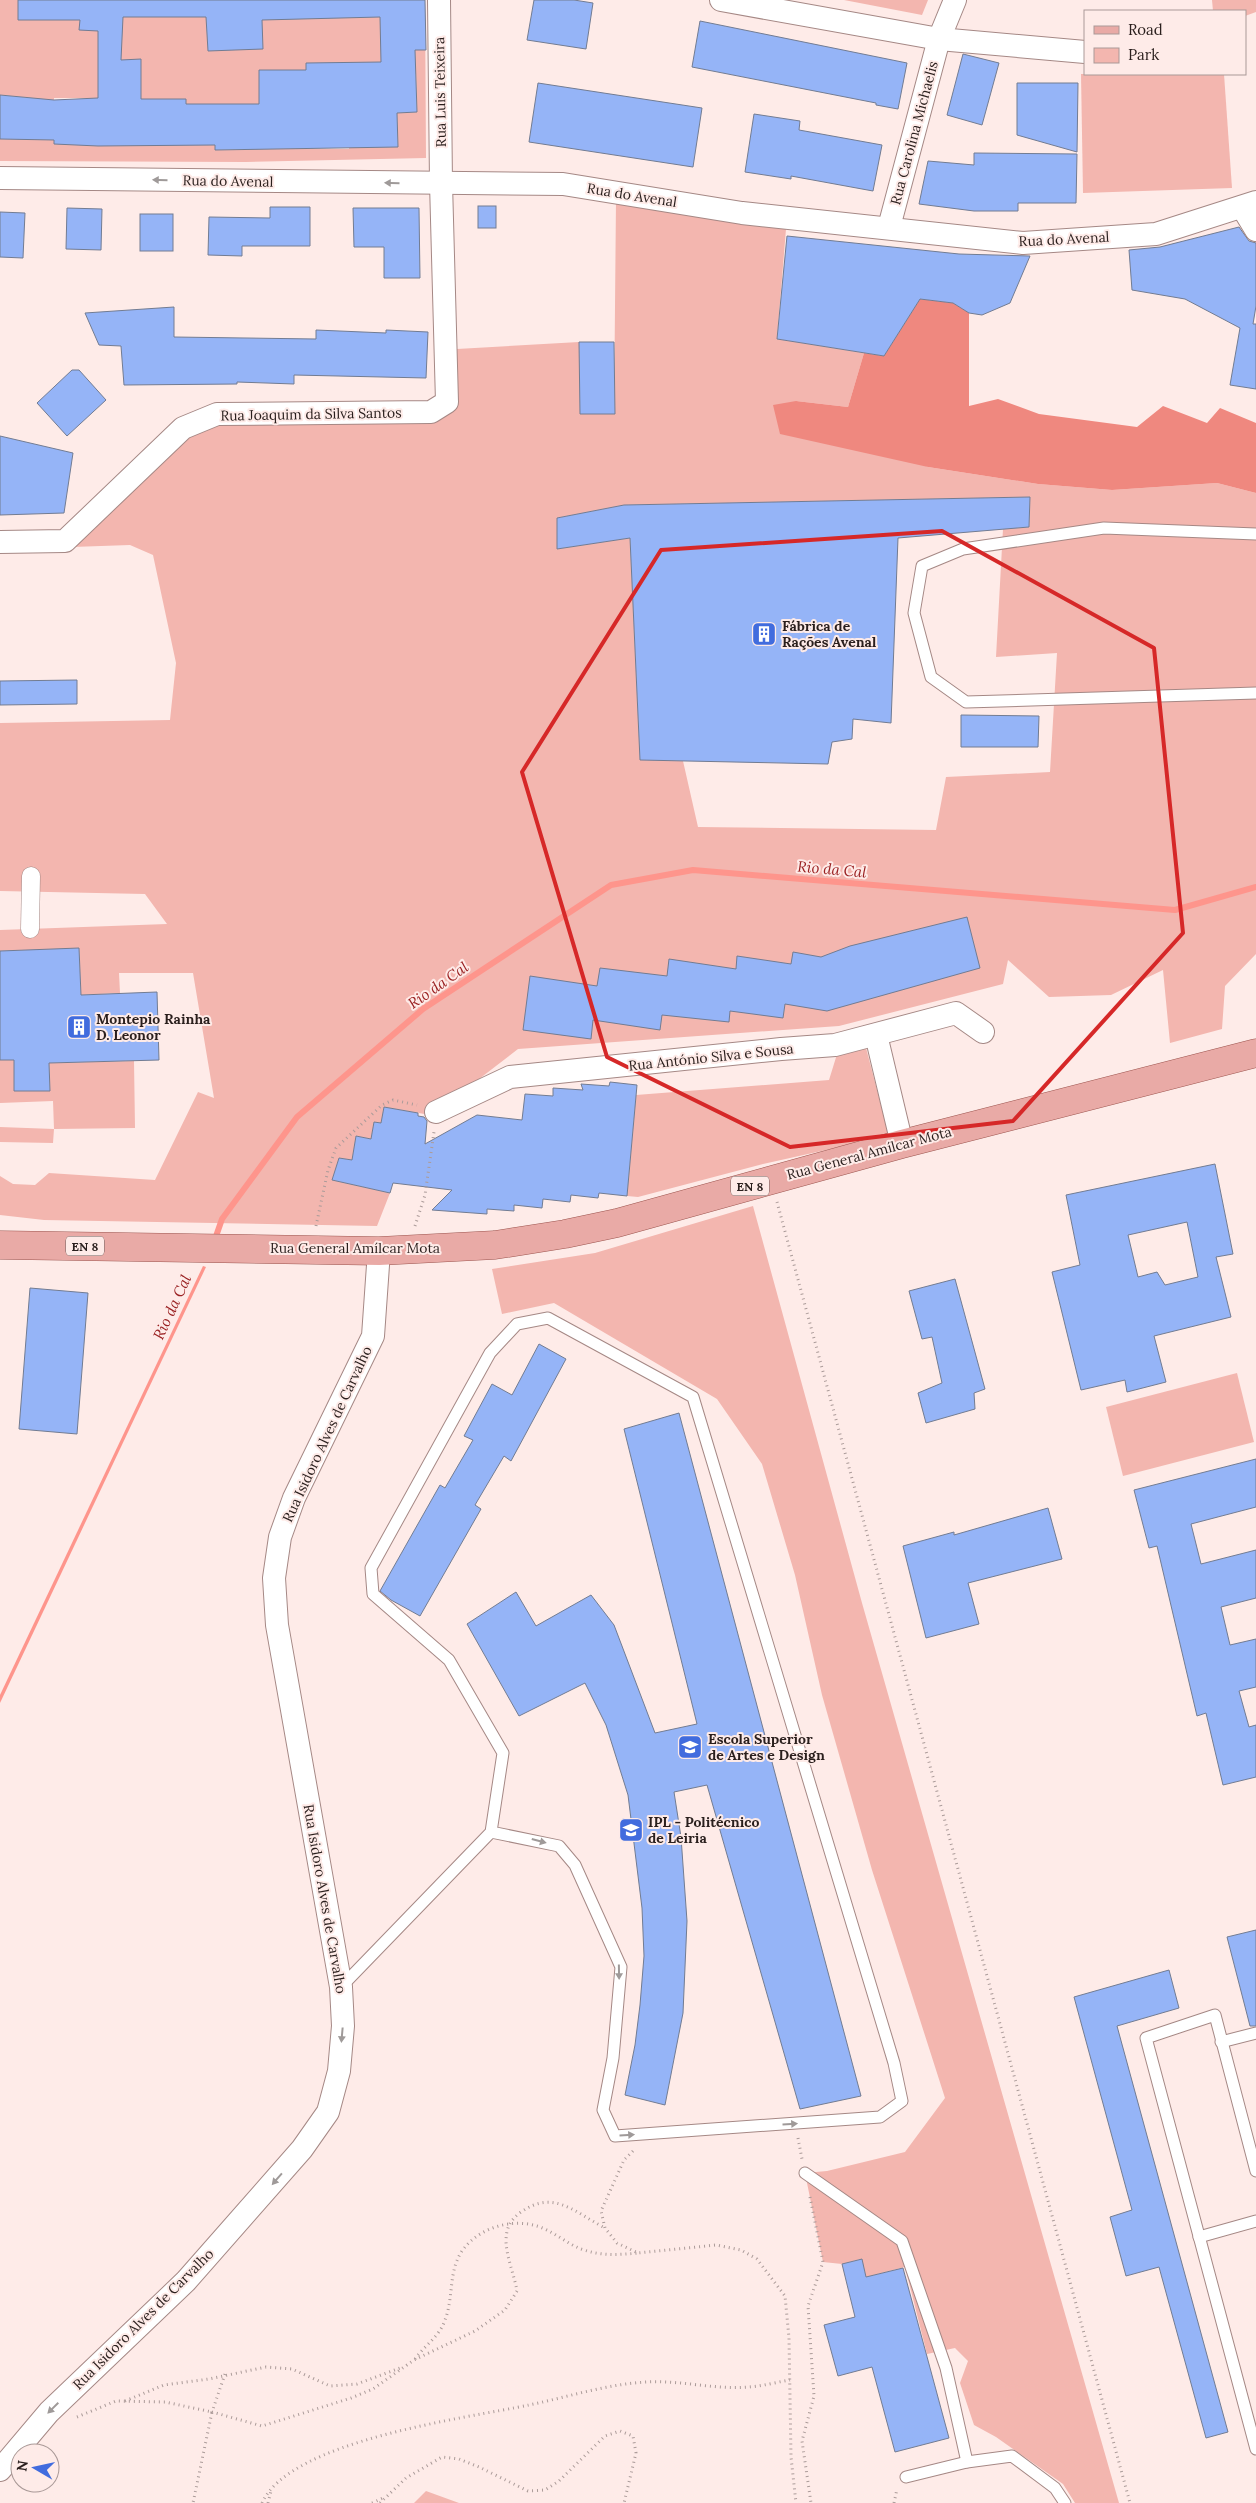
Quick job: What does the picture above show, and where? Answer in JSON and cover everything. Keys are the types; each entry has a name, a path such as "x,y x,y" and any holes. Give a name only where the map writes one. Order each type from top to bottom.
{"main road":[{"name":"Rua General Amílcar Mota","path":"0,1245 379,1251 495,1245 565,1234 617,1223 902,1144 1256,1053"}],"street":[{"name":"Rua Luis Teixeira","path":"439,0 441,183"},
{"path":"722,0 939,39 1084,52"},
{"name":"Rua Carolina Michaelis","path":"889,227 939,39 955,0"},
{"name":"Rua do Avenal","path":"0,178 564,184 742,213 889,227 1023,243 1156,234 1249,204"},
{"name":"Rua Joaquim da Silva Santos","path":"0,542 65,541 183,428 218,414 431,412 447,402 441,183"},
{"path":"1249,204 1256,230"},
{"path":"30,929 31,876"},
{"name":"Rua António Silva e Sousa","path":"436,1112 510,1077 835,1045 956,1013 983,1032"},
{"path":"876,1035 902,1144"},
{"name":"Rua Isidoro Alves de Carvalho","path":"0,2470 42,2421 186,2281 308,2142 328,2112 339,2070 343,2026 341,1987 277,1625 274,1578 280,1536 294,1498 373,1336 379,1251"}],"lane":[{"path":"1256,534 1104,528 963,549 922,566 914,612 931,677 966,702 1256,693"},
{"path":"341,1987 491,1832 503,1753 449,1660 373,1594 371,1568 490,1354 517,1324 548,1318 693,1397 894,2063 902,2101 880,2117 616,2136 603,2110 612,2058 621,1967 575,1865 558,1846 491,1832"},
{"path":"1256,2171 1215,2015 1146,2038 1256,2449"},
{"path":"1221,2042 1256,2033"},
{"path":"805,2173 902,2241 946,2368 967,2462"},
{"path":"1199,2237 1256,2221"},
{"path":"906,2477 967,2462 1012,2456 1055,2488 1065,2503"}],"path":[{"path":"316,1226 328,1170 336,1148 382,1105 393,1100 410,1102 436,1112 425,1195 415,1226"},
{"path":"770,1180 1130,2503"},
{"path":"794,2123 823,2262 808,2306 814,2396 802,2441 811,2503"},
{"path":"635,2150 624,2160 601,2211 605,2228 616,2243 638,2253"},
{"path":"42,2421 71,2419 116,2401 125,2400 165,2402 212,2412 245,2422 266,2424 365,2392 414,2360 476,2331 506,2310 517,2291 509,2265 506,2242 508,2225 514,2217 530,2206 548,2200 566,2206 605,2228"},
{"path":"414,2360 423,2347 440,2332 446,2319 454,2266 463,2250 474,2237 496,2226 536,2226 581,2249 614,2256 716,2245 741,2250 757,2259 785,2296 790,2380 791,2457 796,2503"},
{"path":"125,2400 164,2385 266,2366 292,2369 330,2386 357,2384 407,2365"},
{"path":"193,2503 212,2412 225,2374"},
{"path":"262,2503 271,2491 305,2464 336,2450 420,2426 468,2415 648,2382 750,2387 790,2380"},
{"path":"380,2503 406,2478 442,2458 466,2462 528,2491 545,2490 559,2482 605,2436 620,2431 633,2436 636,2453 624,2503"},
{"path":"268,2503 271,2491"},
{"path":"372,2503 386,2497"}],"highlighted area":[{"path":"942,531 1154,648 1183,933 1013,1121 790,1147 607,1057 522,772 661,550"}],"green space":[{"path":"0,0 425,0 426,158 246,162 0,161 0,139 30,98 0,95","holes":["98,60 141,60 98,145","307,63 349,63 349,149 307,149","302,70 303,147 259,71","416,74 417,112 397,113 398,147 362,75","54,98 88,98 87,144 54,144","153,99 186,99 186,144 153,145","215,104 249,104 248,150 215,150"]},
{"path":"844,0 928,0 922,15"},
{"path":"1212,0 1256,0 1256,12 1246,16 1246,10 1213,10"},
{"path":"1081,74 1224,75 1232,188 1083,193"},
{"path":"616,200 786,229 777,339 864,353 848,407 796,401 928,467 1038,484 1112,490 1217,483 1256,493 1256,954 1225,986 1222,1029 1170,1043 1163,970 1111,995 1049,997 1008,960 1003,984 839,1026 518,1049 436,1112 436,1116 384,1107 381,1123 374,1122 371,1139 356,1136 352,1160 339,1158 332,1180 390,1193 377,1226 44,1220 0,1215 0,1176 13,1184 35,1185 49,1173 155,1180 198,1092 214,1098 193,973 119,973 120,993 81,995 79,949 0,951 0,930 167,924 145,894 0,891 0,723 170,720 176,663 153,555 130,545 72,547 189,432 219,423 433,419 457,349 579,342 614,414","holes":["1030,497 1029,527 1003,529 996,657 1057,653 1050,772 946,777 936,830 698,827 683,761 640,759 630,538 557,549 557,518 624,505"]},
{"path":"865,1044 889,1136 763,1164 638,1197 627,1196 636,1095 829,1080 838,1051"},
{"path":"0,1060 14,1060 15,1091 50,1091 49,1063 134,1061 135,1128 54,1129 53,1101 0,1103"},
{"path":"0,1127 54,1129 53,1143 0,1142"},
{"path":"753,1206 862,1603 1119,2503 1075,2503 1063,2484 996,2437 974,2425 960,2383 968,2361 955,2348 927,2354 905,2267 866,2277 861,2259 842,2264 823,2262 805,2173 827,2171 905,2152 945,2098 872,1870 822,1695 795,1575 762,1464 717,1399 554,1303 502,1314 492,1269 595,1253"},
{"path":"1237,1373 1254,1442 1123,1476 1106,1407"},
{"path":"426,2491 459,2503 414,2503"}],"shaded area":[{"path":"920,299 953,303 969,313 969,406 998,399 1039,414 1137,427 1163,406 1207,423 1220,408 1256,423 1256,493 1217,483 1112,490 1038,484 928,467 780,434 773,405 796,401 848,407 864,353 884,356"},
{"path":"203,1266 206,1267 0,1703 0,1695"}],"building":[{"path":"18,0 425,0 426,50 415,50 417,112 397,113 398,147 215,150 215,145 98,146 54,144 54,140 0,139 0,95 54,100 98,98 98,31 79,30 80,20 18,20","holes":["123,17 206,17 208,51 263,49 262,20 380,17 381,62 306,63 306,70 259,70 259,104 186,104 186,99 141,99 141,59 121,60"]},
{"path":"534,0 574,0 593,3 586,49 527,40"},
{"path":"700,21 907,63 898,109 692,67"},
{"path":"963,54 999,63 982,125 947,115"},
{"path":"538,83 702,108 693,167 529,142"},
{"path":"1017,83 1078,83 1077,152 1017,135"},
{"path":"754,114 800,121 799,130 882,145 873,191 791,176 791,179 745,172"},
{"path":"974,153 1077,154 1076,203 1018,203 1018,211 974,211 919,204 928,161 974,165"},
{"path":"478,206 496,206 496,228 478,228"},
{"path":"270,207 310,207 310,246 242,246 242,256 208,255 209,217 270,218"},
{"path":"67,208 102,209 101,250 66,249"},
{"path":"353,208 419,208 420,278 384,278 384,247 354,247"},
{"path":"0,212 25,213 23,258 0,257"},
{"path":"140,214 173,214 173,251 140,251"},
{"path":"1239,227 1249,241 1256,243 1256,306 1253,324 1256,324 1256,389 1230,385 1240,328 1185,299 1132,290 1129,250 1160,247"},
{"path":"787,236 959,254 1030,256 1010,303 982,315 969,313 953,303 920,299 884,356 777,339"},
{"path":"174,307 174,337 316,339 316,330 386,333 386,330 428,332 426,378 294,375 294,384 237,382 237,384 124,385 121,346 99,345 85,313"},
{"path":"579,342 614,342 615,414 580,414"},
{"path":"72,370 79,370 106,400 67,436 37,403"},
{"path":"0,436 73,453 64,513 0,515"},
{"name":"Fábrica de Rações Avenal","path":"1030,497 1029,527 898,538 891,723 853,719 852,739 832,742 828,764 640,760 630,538 557,549 557,518 624,505"},
{"path":"77,680 77,704 0,705 0,681"},
{"path":"961,715 1039,716 1038,747 961,747"},
{"path":"967,917 980,968 827,1011 785,1004 783,1018 730,1011 729,1022 662,1015 660,1030 593,1020 591,1039 523,1030 530,976 597,986 600,968 667,976 669,959 736,969 737,956 791,964 793,952 821,957 850,946"},
{"name":"Montepio Rainha D. Leonor","path":"79,948 81,995 157,992 159,1060 49,1063 50,1091 14,1091 14,1060 0,1060 0,951"},
{"path":"610,1082 637,1085 627,1196 599,1193 598,1198 571,1195 570,1202 543,1199 542,1208 514,1205 514,1211 487,1209 487,1214 432,1210 452,1190 393,1183 390,1193 332,1180 339,1158 352,1160 356,1136 371,1139 374,1122 381,1123 384,1107 418,1113 418,1116 424,1117 427,1121 425,1144 477,1115 522,1120 525,1094 553,1096 553,1088 583,1090 581,1084 609,1086"},
{"path":"1215,1164 1233,1254 1216,1257 1231,1317 1154,1336 1166,1382 1127,1392 1125,1380 1081,1390 1052,1272 1080,1265 1066,1195","holes":["1187,1222 1198,1277 1165,1285 1157,1272 1138,1277 1128,1235"]},
{"path":"955,1279 985,1389 974,1393 975,1409 926,1423 918,1393 942,1383 932,1337 922,1339 909,1291"},
{"path":"30,1288 88,1293 77,1434 19,1429"},
{"path":"539,1344 566,1359 511,1461 504,1456 475,1505 481,1509 420,1616 391,1600 380,1591 440,1485 445,1488 473,1440 464,1436 492,1384 512,1395"},
{"name":"Escola Superior de Artes e Design","path":"679,1413 861,2096 800,2109 707,1785 674,1792 681,1837 687,1921 683,2013 665,2105 625,2095 635,2045 640,2005 644,1956 642,1908 628,1795 606,1725 585,1683 519,1716 467,1624 516,1592 536,1626 591,1595 614,1625 655,1733 697,1724 624,1429"},
{"path":"1256,1459 1256,1507 1191,1524 1201,1564 1256,1550 1256,1598 1221,1607 1230,1645 1256,1639 1256,1687 1239,1691 1249,1727 1256,1725 1256,1777 1223,1785 1206,1713 1197,1716 1157,1546 1149,1548 1134,1490"},
{"path":"1048,1508 1062,1559 968,1583 979,1624 926,1638 903,1546 954,1532 954,1535"},
{"path":"1256,1930 1256,2026 1250,2026 1227,1937"},
{"path":"1169,1970 1179,2008 1117,2026 1228,2432 1206,2438 1159,2267 1126,2276 1110,2217 1132,2210 1074,1997"},
{"path":"862,2259 866,2277 903,2268 949,2438 895,2452 872,2367 838,2376 824,2325 855,2317 842,2264"}],"waterway":[{"name":"Rio da Cal","path":"214,1242 222,1219 297,1117 423,1009 611,885 693,870 1175,910 1256,887"}],"place":[{"name":"Fábrica de Rações Avenal","path":"764,634"},
{"name":"Montepio Rainha D. Leonor","path":"79,1027"},
{"name":"Escola Superior de Artes e Design","path":"690,1747"},
{"name":"IPL - Politécnico de Leiria","path":"631,1830"}]}
